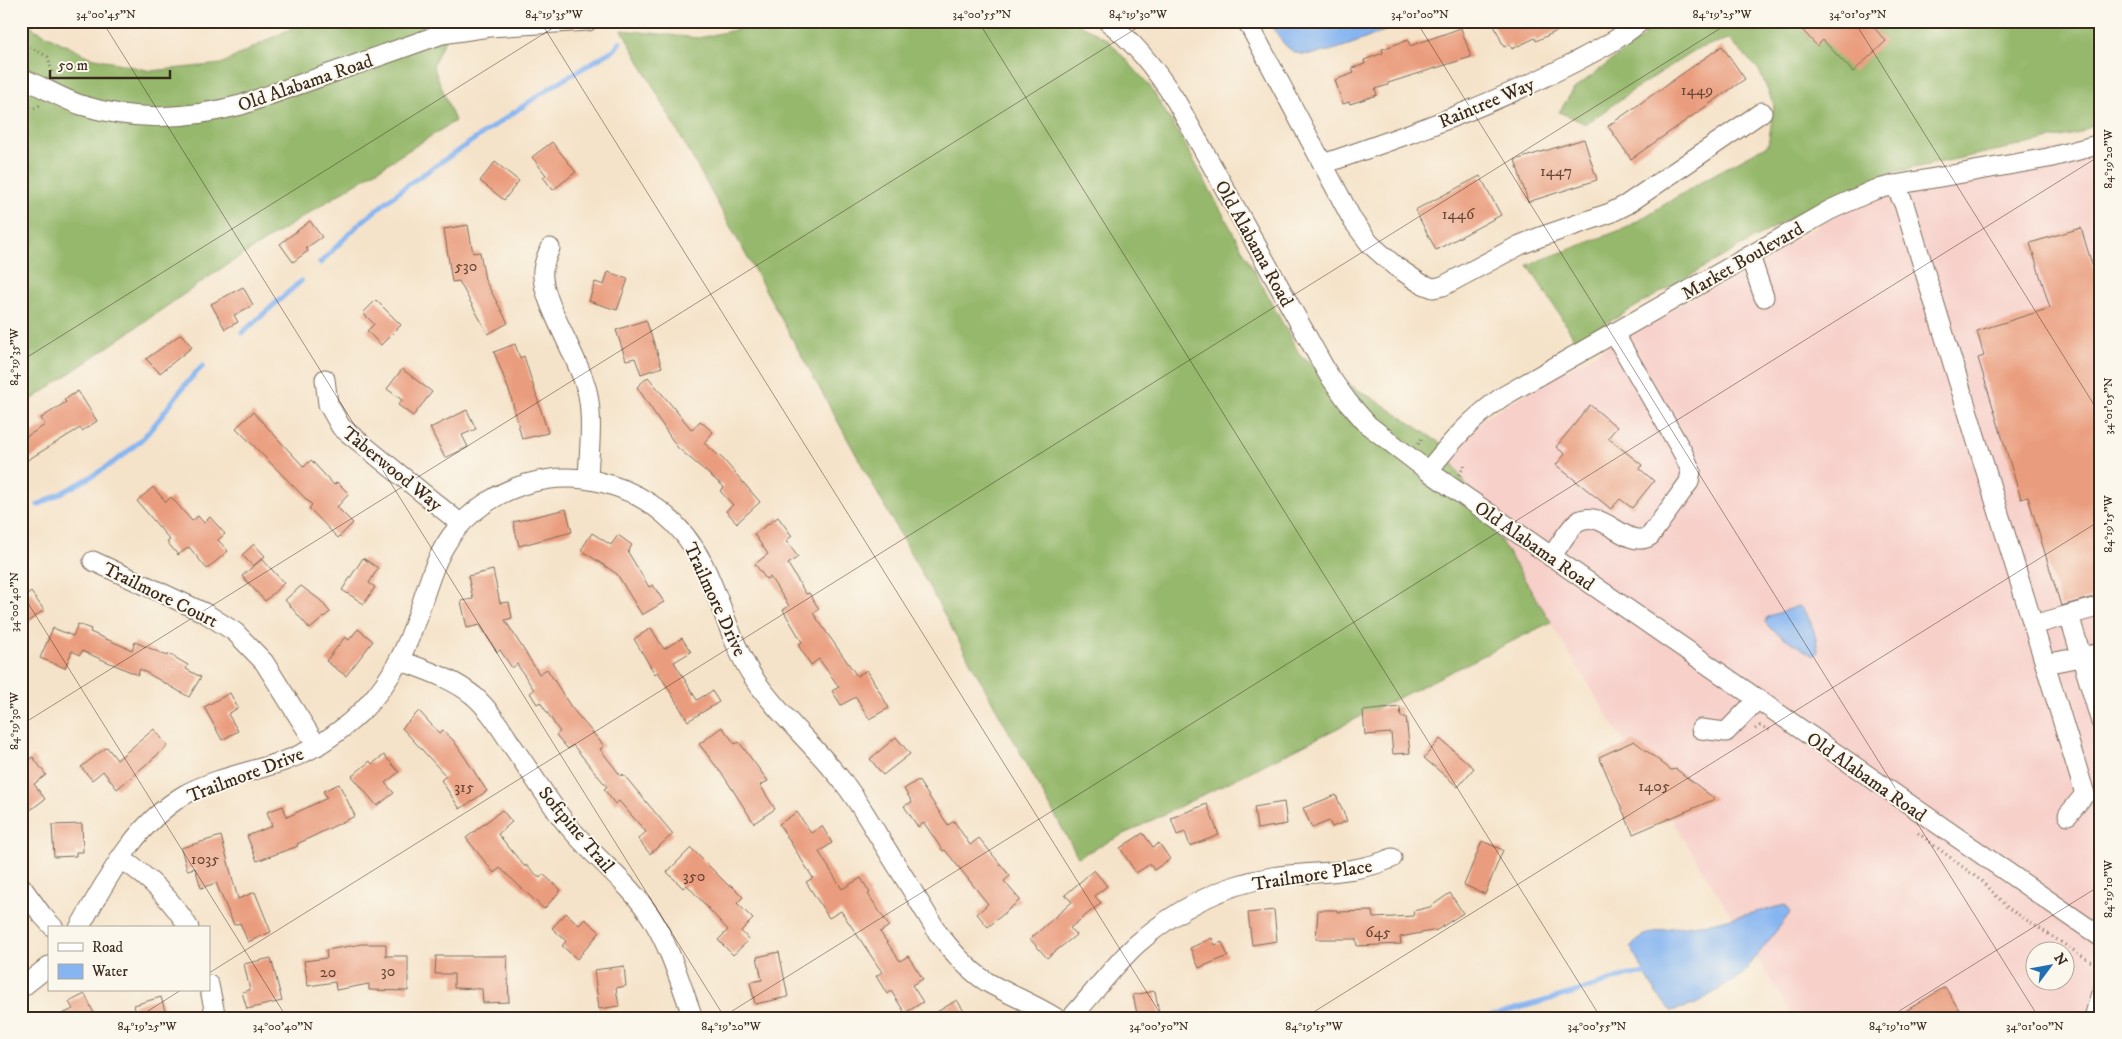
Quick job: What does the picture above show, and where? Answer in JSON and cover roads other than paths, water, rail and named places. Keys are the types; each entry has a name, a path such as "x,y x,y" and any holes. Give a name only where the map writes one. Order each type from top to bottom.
{"street":[{"name":"Old Alabama Road","path":"22,78 80,105 114,114 177,118 212,113 241,105 442,34 489,27 588,21"},
{"name":"Old Alabama Road","path":"1107,21 1139,50 1176,101 1311,345 1348,402 1368,425 1551,557 2101,937"},
{"path":"1247,21 1353,221 1370,244 1414,279 1433,288 1443,286 1540,236 1610,213 1626,205 1762,112"},
{"name":"Raintree Way","path":"1323,164 1441,121 1537,82 1609,44 1640,21"},
{"name":"Market Boulevard","path":"1428,470 1479,413 1502,397 1830,210 1874,190 1895,184 2048,158 2101,144"},
{"path":"1895,184 1906,212 2045,664 2093,797 2068,815"},
{"path":"550,248 543,271 545,291 580,365 588,395 590,419 588,479"},
{"path":"1750,256 1764,297"},
{"path":"1551,557 1576,523 1587,518 1597,520 1634,539 1644,540 1650,536 1689,482 1691,471 1683,453 1614,333"},
{"name":"Taberwood Way","path":"326,379 328,404 341,427 461,524"},
{"name":"Trailmore Drive","path":"80,926 120,858 149,822 185,795 217,781 287,760 317,746 342,729 363,710 383,686 399,660 413,630 434,564 446,542 461,524 488,501 518,486 553,478 588,479 617,485 642,497 667,515 686,536 702,562 734,643 752,675 769,698 829,763 850,790 938,932 954,953 970,969 987,981 1056,1018"},
{"name":"Trailmore Court","path":"93,561 205,613 235,632 264,662 317,746"},
{"path":"2033,625 2101,606"},
{"path":"2069,615 2099,713"},
{"path":"2045,664 2101,653"},
{"name":"Softpine Trail","path":"399,660 436,673 454,682 492,714 560,815 585,845 635,896 651,917 668,948 692,1015"},
{"path":"1701,729 1726,732 1757,700"},
{"path":"120,858 142,872 160,888 178,908 189,926"},
{"name":"Trailmore Place","path":"1071,1018 1137,945 1165,922 1196,902 1230,888 1261,879 1292,874 1361,869 1392,858"},
{"path":"21,886 42,916 52,926"},
{"path":"21,988 48,967"},
{"path":"210,990 216,1018"},
{"path":"2094,1018 2101,993"}],"water":[{"path":"1270,21 1407,21 1352,44 1321,53 1308,54 1297,53 1288,48"},
{"path":"1798,606 1806,613 1815,634 1818,652 1813,656 1771,629 1765,622 1767,617"},
{"path":"1785,905 1790,913 1742,975 1694,1005 1671,1011 1656,993 1631,948 1636,940 1644,935 1664,929 1716,922"}],"waterway":[{"path":"320,263 359,224 406,186 551,87 615,49 620,42"},
{"path":"242,333 301,281"},
{"path":"38,505 94,475 132,448 152,428 187,382 203,366"},
{"path":"1484,1018 1629,975 1645,974"}]}
